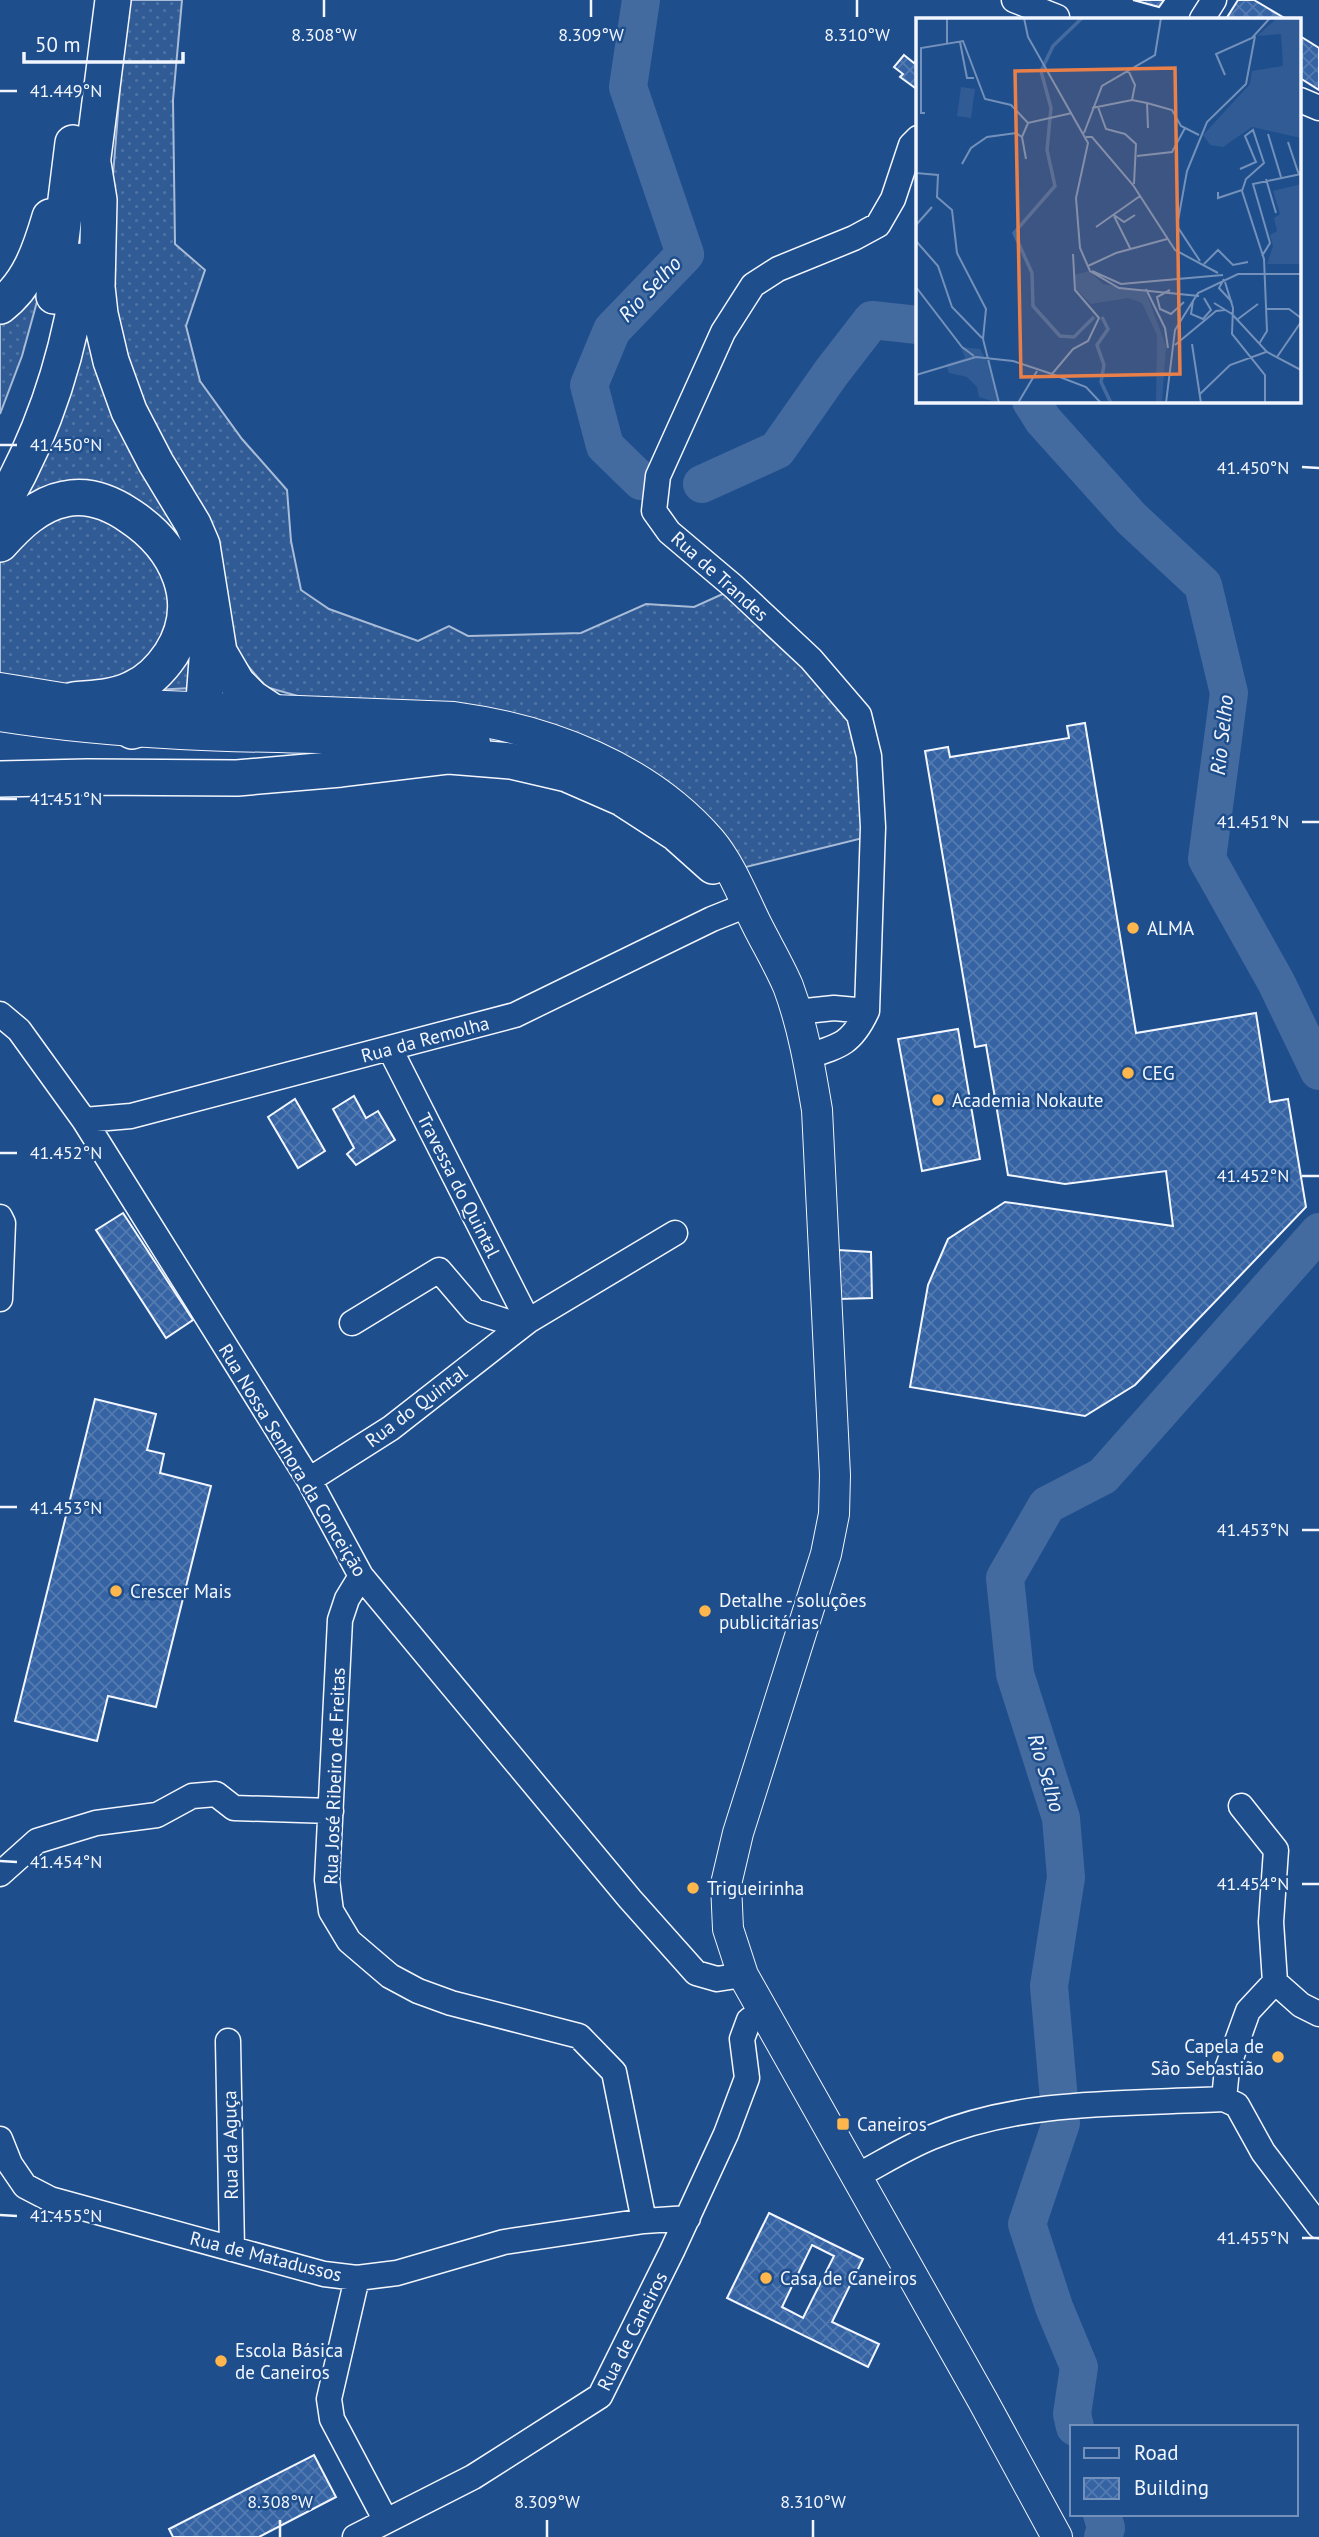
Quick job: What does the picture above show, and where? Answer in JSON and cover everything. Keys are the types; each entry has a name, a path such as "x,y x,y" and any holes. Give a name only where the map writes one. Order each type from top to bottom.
{"highway":[{"path":"0,508 32,446 55,385 78,293 81,157 91,0"},
{"path":"0,461 26,399 48,330 113,0"},
{"path":"0,306 28,275 43,240 53,201 81,157"},
{"path":"81,157 99,200 97,287 104,338 129,411 156,463 194,524 202,545 217,645 225,665 237,683 252,698 270,710"},
{"path":"0,544 12,530 45,505 81,497 102,501 142,524 169,552 178,569 185,586 184,622 178,642 159,670 131,690 117,695 74,700"},
{"path":"132,731 150,725 186,723 194,720 202,707 207,686 209,599"},
{"path":"0,779 237,778 449,756 511,761 567,774 622,798 651,814 713,866"}],"main road":[{"path":"0,688 74,700 454,717 493,722 569,746 634,776 680,809 711,842 727,864 788,986 808,1056 817,1110 835,1462 834,1514 826,1554 742,1821 726,1884 729,1929 743,1975 1057,2537"},
{"path":"0,716 65,726 216,736 435,740 506,747 544,754 583,767 650,802 686,834 747,905"}],"street":[{"path":"1014,0 1058,18"},
{"path":"1203,18 1214,0"},
{"path":"1302,101 1319,108"},
{"name":"Rua de Trandes","path":"867,1011 873,827 869,756 859,715 811,659 733,586 669,532 654,511 658,476 723,332 753,285 778,269 854,238 878,225 893,199 911,145 916,140"},
{"name":"Rua da Remolha","path":"84,1121 131,1116 515,1015 712,919 747,905"},
{"path":"796,1012 834,1008 867,1011 856,1034 834,1049 808,1056"},
{"name":"Rua Nossa Senhora da Conceição","path":"0,1014 19,1030 84,1121 309,1480 361,1576 621,1889 696,1973 718,1979 743,1975"},
{"name":"Travessa do Quintal","path":"390,1049 524,1324"},
{"path":"0,1217 3,1223 0,1298"},
{"name":"Rua do Quintal","path":"309,1480 391,1428 524,1324 675,1233"},
{"path":"352,1323 439,1270 474,1311 524,1324"},
{"name":"Rua José Ribeiro de Freitas","path":"361,1576 346,1599 340,1620 327,1880 331,1911 349,1941 390,1976 418,1992 579,2036 614,2073 644,2221"},
{"path":"0,1874 37,1841 96,1823 157,1815 192,1796 216,1794 234,1808 331,1811"},
{"path":"1241,1807 1276,1850 1271,1922 1275,1982 1301,2005 1319,2014"},
{"path":"1275,1982 1248,2011 1227,2069 1231,2102 1263,2152 1319,2227"},
{"name":"Rua de Caneiros","path":"355,2537 473,2477 600,2396 688,2218 726,2134 747,2078 742,2039 749,2020 763,2011"},
{"name":"Rua da Aguça","path":"228,2041 232,2249"},
{"path":"855,2176 932,2137 986,2120 1035,2109 1231,2102"},
{"name":"Rua de Matadussos","path":"0,2138 10,2164 25,2186 50,2199 324,2274 357,2278 397,2273 504,2242 644,2221 688,2218"},
{"path":"357,2278 329,2399 330,2409 342,2441 386,2521"}],"shaded area":[{"path":"127,0 182,0 173,100 175,244 205,270 186,326 200,381 242,439 287,490 291,541 301,590 329,609 418,641 449,626 468,636 581,633 646,604 694,607 725,593 815,674 852,717 863,758 863,838 742,868 622,756 319,702 266,687 229,644 127,372 110,311 108,238"},
{"path":"43,280 22,356 0,414 0,320"},
{"path":"87,315 194,560 154,515 23,504"},
{"path":"86,511 124,527 163,570 171,616 150,663 103,689 0,676 0,560 45,519"},
{"path":"194,654 192,688 152,690"}],"building":[{"path":"1133,0 1164,0 1159,7"},
{"path":"1238,0 1254,0 1284,18 1227,18"},
{"path":"1302,37 1319,48 1319,90 1302,79"},
{"path":"904,55 914,63 916,60 916,89 900,77 903,74 894,67"},
{"name":"CEG","path":"1085,723 1136,1033 1256,1013 1270,1102 1288,1099 1306,1207 1135,1385 1085,1416 910,1387 928,1285 948,1239 1005,1202 1173,1226 1166,1171 1065,1184 1008,1175 986,1045 975,1047 925,751 948,747 950,757 1069,738 1067,726"},
{"path":"958,1029 980,1159 922,1171 898,1039"},
{"path":"354,1096 366,1118 378,1111 395,1140 356,1165 347,1154 354,1148 333,1109"},
{"path":"295,1099 325,1151 298,1168 268,1117"},
{"path":"123,1213 193,1320 166,1338 96,1230"},
{"path":"838,1250 871,1252 872,1298 840,1299"},
{"name":"Crescer Mais","path":"95,1399 156,1414 147,1450 164,1454 160,1473 211,1486 156,1707 108,1696 97,1741 15,1721"},
{"name":"Casa de Caneiros","path":"769,2213 863,2259 832,2322 879,2344 868,2367 727,2298","holes":["812,2245 834,2256 803,2318 782,2307"]},
{"path":"314,2455 336,2497 259,2537 173,2537 169,2529"}],"waterway":[{"name":"Rio Selho","path":"641,0 628,87 685,254 612,330 589,385 605,446 641,481"},
{"name":"Rio Selho","path":"702,484 777,450 872,320 916,325"},
{"name":"Rio Selho","path":"1032,402 1043,420 1131,518 1203,585 1229,693 1207,859 1276,982 1319,1071"},
{"name":"Rio Selho","path":"1075,2425 1072,2414 1079,2367 1054,2307 1027,2224 1061,2123 1049,1986 1066,1877 1061,1818 1015,1674 1005,1578 1047,1505 1103,1476 1319,1232"},
{"name":"Rio Selho","path":"1103,2516 1106,2528 1103,2537"}],"place":[{"name":"ALMA","path":"1133,928"},
{"name":"CEG","path":"1128,1073"},
{"name":"Academia Nokaute","path":"938,1100"},
{"name":"Crescer Mais","path":"116,1591"},
{"name":"Detalhe - soluções publicitárias","path":"705,1611"},
{"name":"Trigueirinha","path":"693,1888"},
{"name":"Capela de São Sebastião","path":"1278,2057"},
{"name":"Caneiros","path":"843,2124"},
{"name":"Casa de Caneiros","path":"766,2278"},
{"name":"Escola Básica de Caneiros","path":"221,2361"}]}
